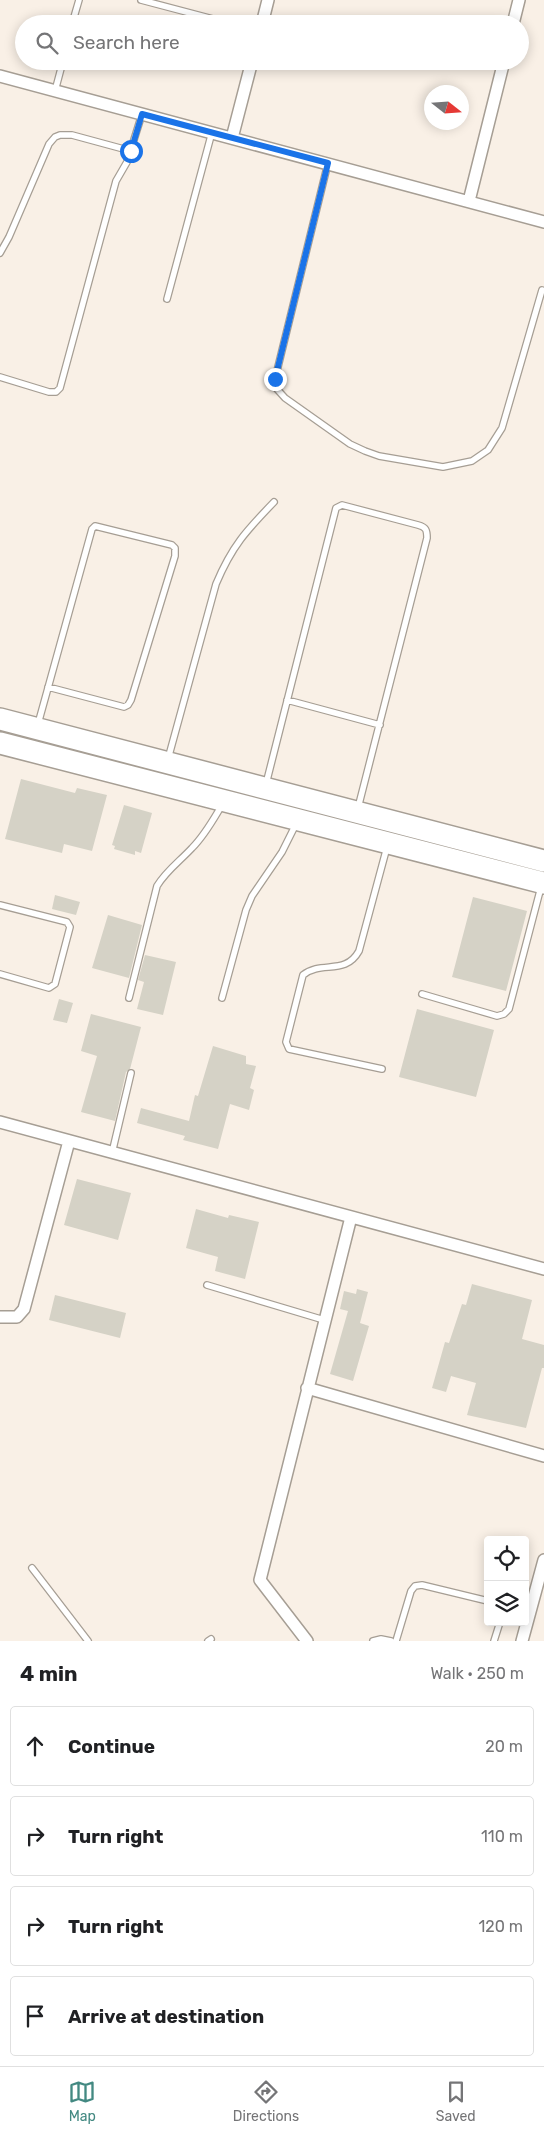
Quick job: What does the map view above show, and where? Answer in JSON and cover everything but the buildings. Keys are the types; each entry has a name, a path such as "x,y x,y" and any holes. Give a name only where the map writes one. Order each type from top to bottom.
{"highway":[{"path":"3,720 544,861"},
{"path":"0,744 543,883"}],"street":[{"path":"264,15 268,0"},
{"path":"515,15 519,0"},
{"path":"232,138 250,70"},
{"path":"469,201 502,70"},
{"path":"0,76 544,222"},
{"path":"0,744 3,720"},
{"path":"0,1122 544,1269"},
{"path":"0,1317 17,1317 24,1309 69,1141"},
{"path":"308,1641 260,1580 351,1217"},
{"path":"307,1388 544,1456"},
{"path":"522,1641 544,1560"}],"lane":[{"path":"75,15 79,0"},
{"path":"141,0 198,15"},
{"path":"55,91 60,70"},
{"path":"0,377 49,392 56,392 60,388 116,181 131,151 142,114"},
{"path":"167,299 212,132"},
{"path":"0,253 9,237 49,144 55,137 72,135 131,151"},
{"path":"328,163 275,379 276,388 285,398 350,444 379,456 443,466 472,461 488,450 502,428 542,290"},
{"path":"167,763 216,584 227,557 246,530 274,502"},
{"path":"265,789 336,508 342,505 418,524 427,531 428,538 357,813"},
{"path":"36,729 48,687 95,526 172,545 175,548 175,556 132,700 128,705 124,706 48,687"},
{"path":"287,700 380,725"},
{"path":"128,998 151,903 157,886 208,828 224,801"},
{"path":"222,998 246,910 252,896 282,852 298,820"},
{"path":"382,1069 289,1048 286,1042 304,975 311,970 348,964 354,960 359,951 388,843"},
{"path":"422,994 497,1016 504,1014 509,1009 543,883"},
{"path":"0,904 67,922 70,927 55,984 49,988 0,974"},
{"path":"112,1153 131,1073"},
{"path":"207,1285 324,1320"},
{"path":"32,1568 88,1641"},
{"path":"396,1641 415,1586 422,1585 484,1600"},
{"path":"494,1641 499,1626"},
{"path":"373,1641 381,1639 391,1641"}],"route":[{"path":"131,151 142,114 328,163 275,379"}]}
